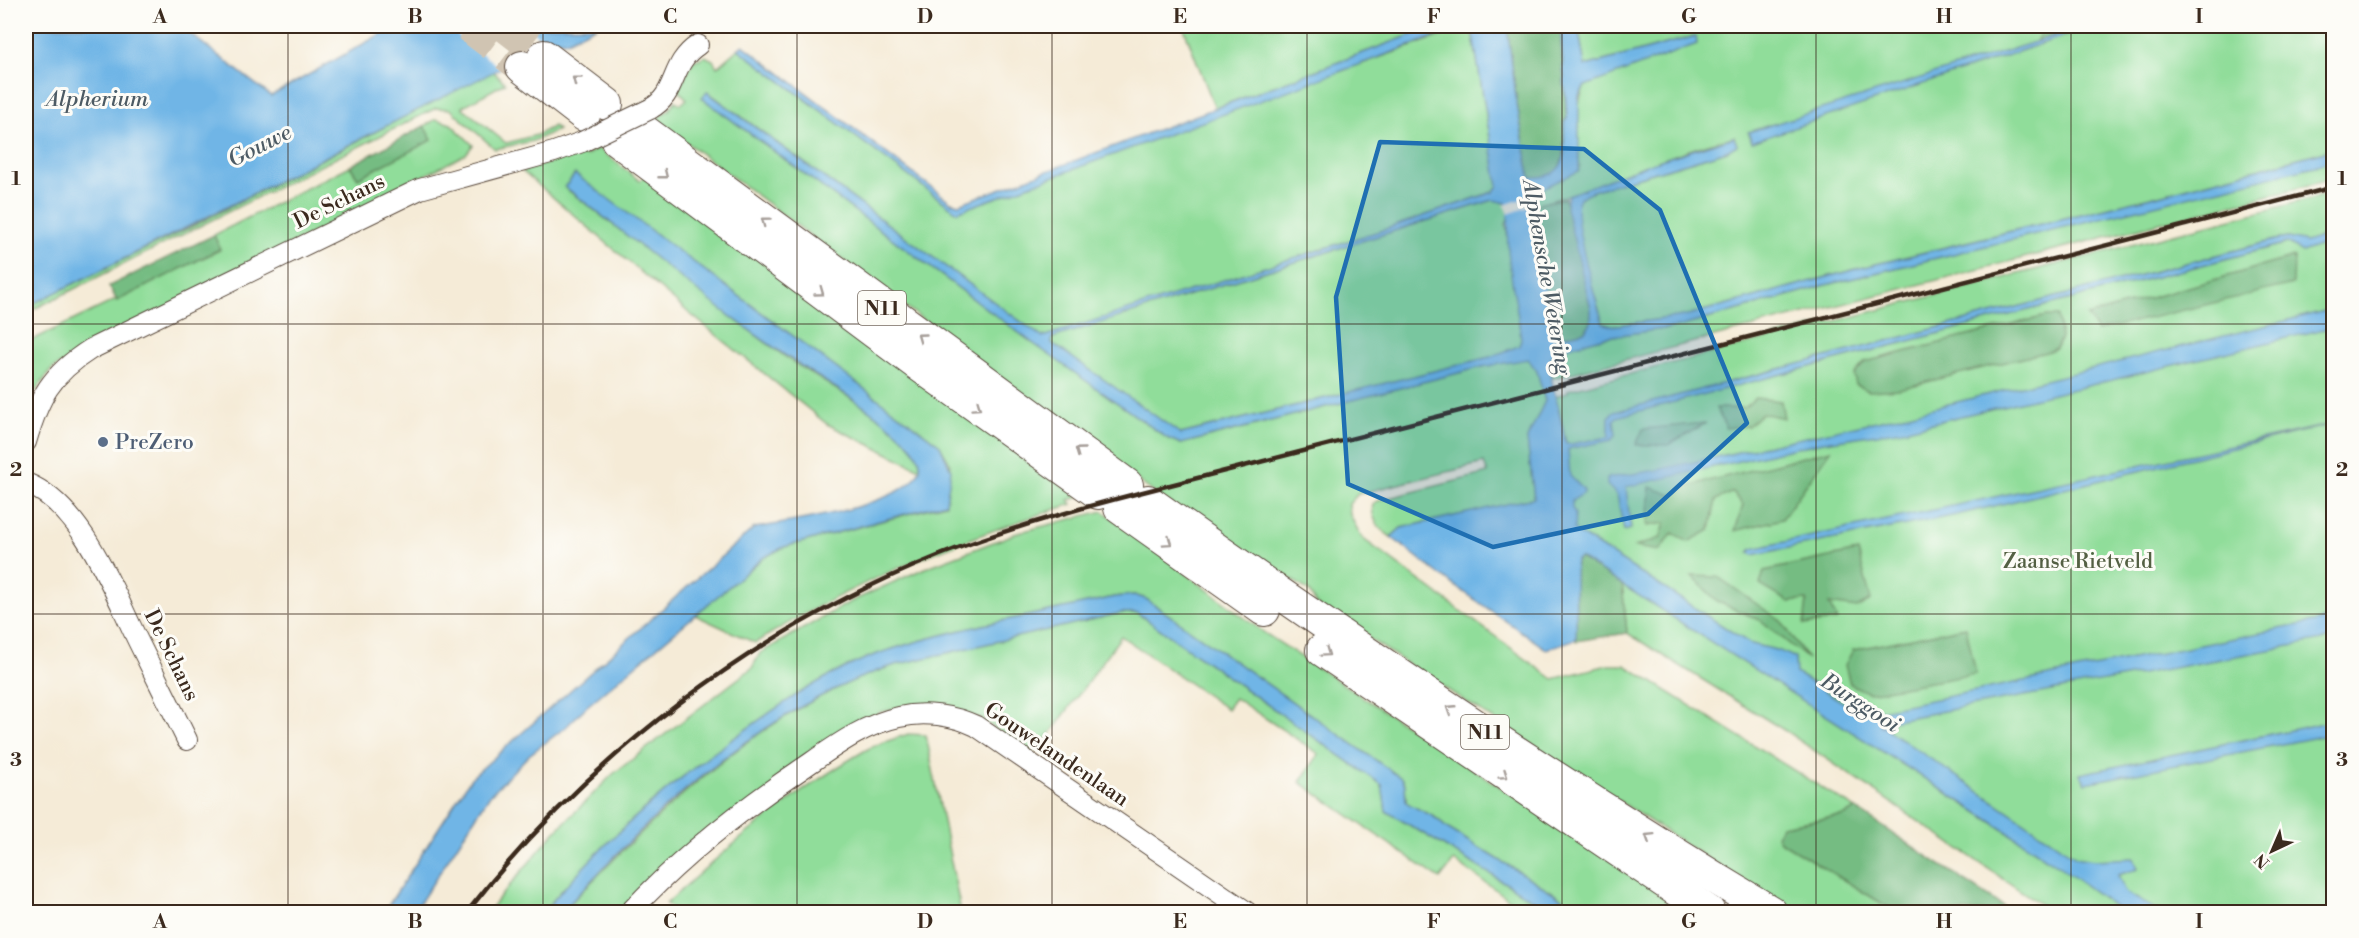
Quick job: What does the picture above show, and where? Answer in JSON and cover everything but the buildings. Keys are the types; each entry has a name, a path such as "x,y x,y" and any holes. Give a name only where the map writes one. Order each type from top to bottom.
{"highway":[{"path":"533,62 591,120"},
{"name":"N11","path":"636,126 894,347 1545,771 1771,912"},
{"name":"N11","path":"1123,497 1409,711 1709,912"}],"street":[{"name":"De Schans","path":"26,442 42,394 70,363 91,350 420,189 545,155 591,120 636,126 666,95 679,62 686,52 698,45"},
{"name":"De Schans","path":"26,483 46,494 65,512 92,549 188,740"},
{"name":"Gouwelandenlaan","path":"630,912 720,830 784,780 866,729 893,718 918,714 955,718 976,726 1247,912"}],"highlighted area":[{"path":"1380,142 1584,149 1660,210 1747,423 1648,514 1493,547 1348,484 1336,297"}],"green space":[{"path":"1183,26 1435,26 1215,108"},
{"path":"1507,26 1560,26 1567,118 1564,122 1562,162 1552,175 1543,178 1530,178"},
{"path":"1578,26 2044,26 2036,42 1748,133 2094,26 2333,26 2333,149 2155,196 1860,268 1684,316 1611,326 1603,323 1585,260 1578,223 1579,200 1594,191 1727,151 1734,137 1681,153 1578,192 1526,207 1522,198 1527,194 1580,167 1577,125 1579,103 1585,86 1696,36 1585,66"},
{"path":"2044,26 2086,26 2036,42"},
{"path":"1466,27 1473,35 1498,186 1492,192 1386,229 1045,337 1041,337 708,92 702,98 1034,344 1167,438 1181,444 1482,367 1522,358 1531,361 1537,371 1545,401 1527,439 1534,498 1401,528 1391,537 1377,523 1372,509 1373,504 1377,501 1488,473 1484,463 1358,494 1349,504 1350,515 1362,538 1553,679 1608,665 1625,665 1856,809 1845,815 1783,826 1780,841 1896,912 1793,912 1739,879 1317,605 1308,590 1161,498 655,119 669,110 675,101 681,104 687,99 678,90 693,61 705,56 713,60 717,67 738,49 957,212 1220,114"},
{"path":"493,71 505,83 462,107 506,143 537,135 554,126 558,130 533,141 495,149 450,109 436,108 26,313 26,307 199,223"},
{"path":"436,119 451,124 473,145 466,154 52,369 30,398 26,411 26,343 220,250 214,235 350,166 358,178 431,139 424,126"},
{"path":"424,126 432,140 358,178 350,166"},
{"path":"598,148 640,181 645,175 1080,497 1069,500 1072,504 1030,517 909,563 831,600 755,643 695,615 763,558 784,547 946,504 950,464 940,445 574,175 565,188 787,358 885,422 915,450 919,458 920,469 827,424 689,313 522,171 581,153 585,156"},
{"path":"2333,160 2333,179 1553,378 1551,356 1558,350 1605,337 1679,327 1826,285"},
{"name":"Zaanse Rietveld","path":"2333,193 2333,233 2323,237 2333,235 2333,912 2144,912 1566,533 1561,449 1610,438 1614,414 2287,243 2293,245 2300,242 2288,238 2275,240 1615,412 1609,417 1609,437 1566,443 1556,396 1568,390"},
{"path":"1565,198 1591,309 1591,323 1585,331 1553,339 1531,208 1526,207"},
{"path":"1494,200 1506,203 1510,214 1506,224 1521,339 1519,346 1490,357 1181,434 1052,344 1051,338"},
{"path":"214,235 220,249 117,301 109,286"},
{"path":"2294,257 2293,284 2097,331 2087,316"},
{"path":"2046,316 2058,316 2061,338 2056,348 2050,351 1899,389 1869,391 1856,385 1854,375 1865,362"},
{"path":"1755,398 1781,401 1784,418 1762,413 1748,426 1726,428 1716,408 1744,408"},
{"path":"1706,423 1668,445 1636,445 1643,429"},
{"path":"1831,450 1782,519 1735,531 1743,505 1733,492 1716,500 1710,530 1688,542 1673,533 1659,551 1635,547 1660,538 1665,523 1647,526 1650,487 1672,495 1688,486"},
{"path":"1103,511 1266,634 1692,912 1585,912 1445,827 1433,816 1406,802 1405,784 1401,778 1146,599 1134,595 1114,597 940,635 883,652 843,669 769,713 682,777 586,864 543,912 487,912 554,833 613,774 752,668 760,653 850,602 925,568 1020,532"},
{"path":"1858,551 1871,600 1857,608 1829,604 1837,620 1804,625 1807,600 1789,602 1760,585 1764,571"},
{"path":"1580,558 1622,584 1627,633 1576,641 1575,569 1576,561"},
{"path":"1692,576 1718,577 1781,621 1808,659 1760,620 1718,602"},
{"path":"1622,584 1980,814 2060,867 2122,912 2052,912 1787,732 1627,633"},
{"path":"1121,613 1137,613 1382,785 1386,811 1553,912 1528,912 1454,861 1440,879 1300,782 1319,754 1235,698 1227,709 1121,636 1038,751 1028,750 979,718 917,705 880,712 618,912 562,912 674,802 755,736 799,708 846,684 895,665"},
{"path":"1966,627 1976,674 1869,693 1850,684 1845,665 1853,650"},
{"path":"908,734 926,735 961,912 678,912 666,904 737,841 787,802 866,750"},
{"path":"1856,809 2012,912 1896,912 1780,841 1777,836 1782,826 1845,815"}],"water":[{"path":"31,26 180,26 271,96 395,26 597,26 567,41 558,40 26,307 26,91"},
{"path":"1435,26 1507,26 1517,104 1530,177 1553,173 1559,168 1564,155 1564,122 1567,118 1560,26 1578,26 1585,66 1696,36 1697,44 1585,86 1579,96 1579,171 1522,198 1526,207 1531,208 1553,339 1585,331 1591,323 1591,309 1566,208 1568,195 1654,162 1734,137 1737,145 1727,151 1594,191 1579,200 1577,209 1581,240 1603,323 1611,326 1684,316 1860,268 2155,196 2333,149 2333,160 2315,166 1826,285 1679,327 1605,337 1558,350 1551,356 1550,372 1566,443 1571,444 1609,437 1609,417 1614,412 2275,240 2288,238 2306,242 2333,233 2333,241 2302,252 2287,243 1617,417 1614,420 1616,434 1612,440 1568,449 1570,476 1584,490 1584,493 1572,501 1575,514 1574,530 1749,643 1778,650 1795,658 1796,673 1862,714 2333,618 2333,638 1891,721 1889,729 1879,724 2076,857 2094,860 2134,858 2138,869 2118,875 2125,892 2160,912 2122,912 2060,867 1980,814 1580,558 1576,561 1575,570 1576,639 1546,649 1448,581 1391,537 1401,528 1534,498 1527,439 1545,401 1537,371 1528,359 1482,367 1181,444 1167,438 1034,344 702,98 707,92 1042,337 1386,229 1493,192 1498,186 1473,35 1466,28 1429,39 957,212 738,49 743,45 951,202 959,204","holes":["1493,200 1506,203 1509,260 1521,339 1519,346 1490,357 1181,434 1052,343 1052,338"]},
{"path":"2086,26 2094,26 1752,142 1748,132"},
{"path":"575,174 940,445 951,470 946,503 784,547 763,558 586,707 566,727 529,755 490,795 414,912 384,912 471,778 754,528 847,510 873,501 896,492 912,481 920,468 918,458 910,446 883,420 758,337 565,187"},
{"path":"2333,309 2333,327 1903,430 1818,443 1626,487 1631,529 1624,531 1617,495 1607,485 1607,478 1658,470 1908,414"},
{"path":"2333,424 1957,515 1753,555 1749,553 1752,549"},
{"path":"1134,595 1146,599 1401,778 1405,784 1406,802 1585,912 1553,912 1386,811 1382,785 1137,613 1121,613 895,665 846,684 755,735 673,801 597,874 562,912 543,912 586,864 682,777 752,725 824,679 883,652 940,635 1114,597"},
{"path":"2333,721 2333,734 2086,783 2080,774"}],"pier":[{"path":"446,26 525,26 552,46 503,70"},
{"path":"1525,198 1528,207 1508,214 1504,205"}],"tunnel":[{"path":"468,26 522,67"},
{"path":"505,26 544,56"}],"railway":[{"path":"467,912 515,855 567,801 622,750 680,703 741,660 805,620 871,585 940,555 1012,529 1110,500 2334,187"}],"place":[{"name":"PreZero","path":"103,442"}],"water label":[{"name":"Alpherium","path":"97,98"},
{"name":"Gouwe","path":"259,145"},
{"name":"Alphensche Wetering","path":"1548,277"},
{"name":"Burggooi","path":"1861,702"}]}
